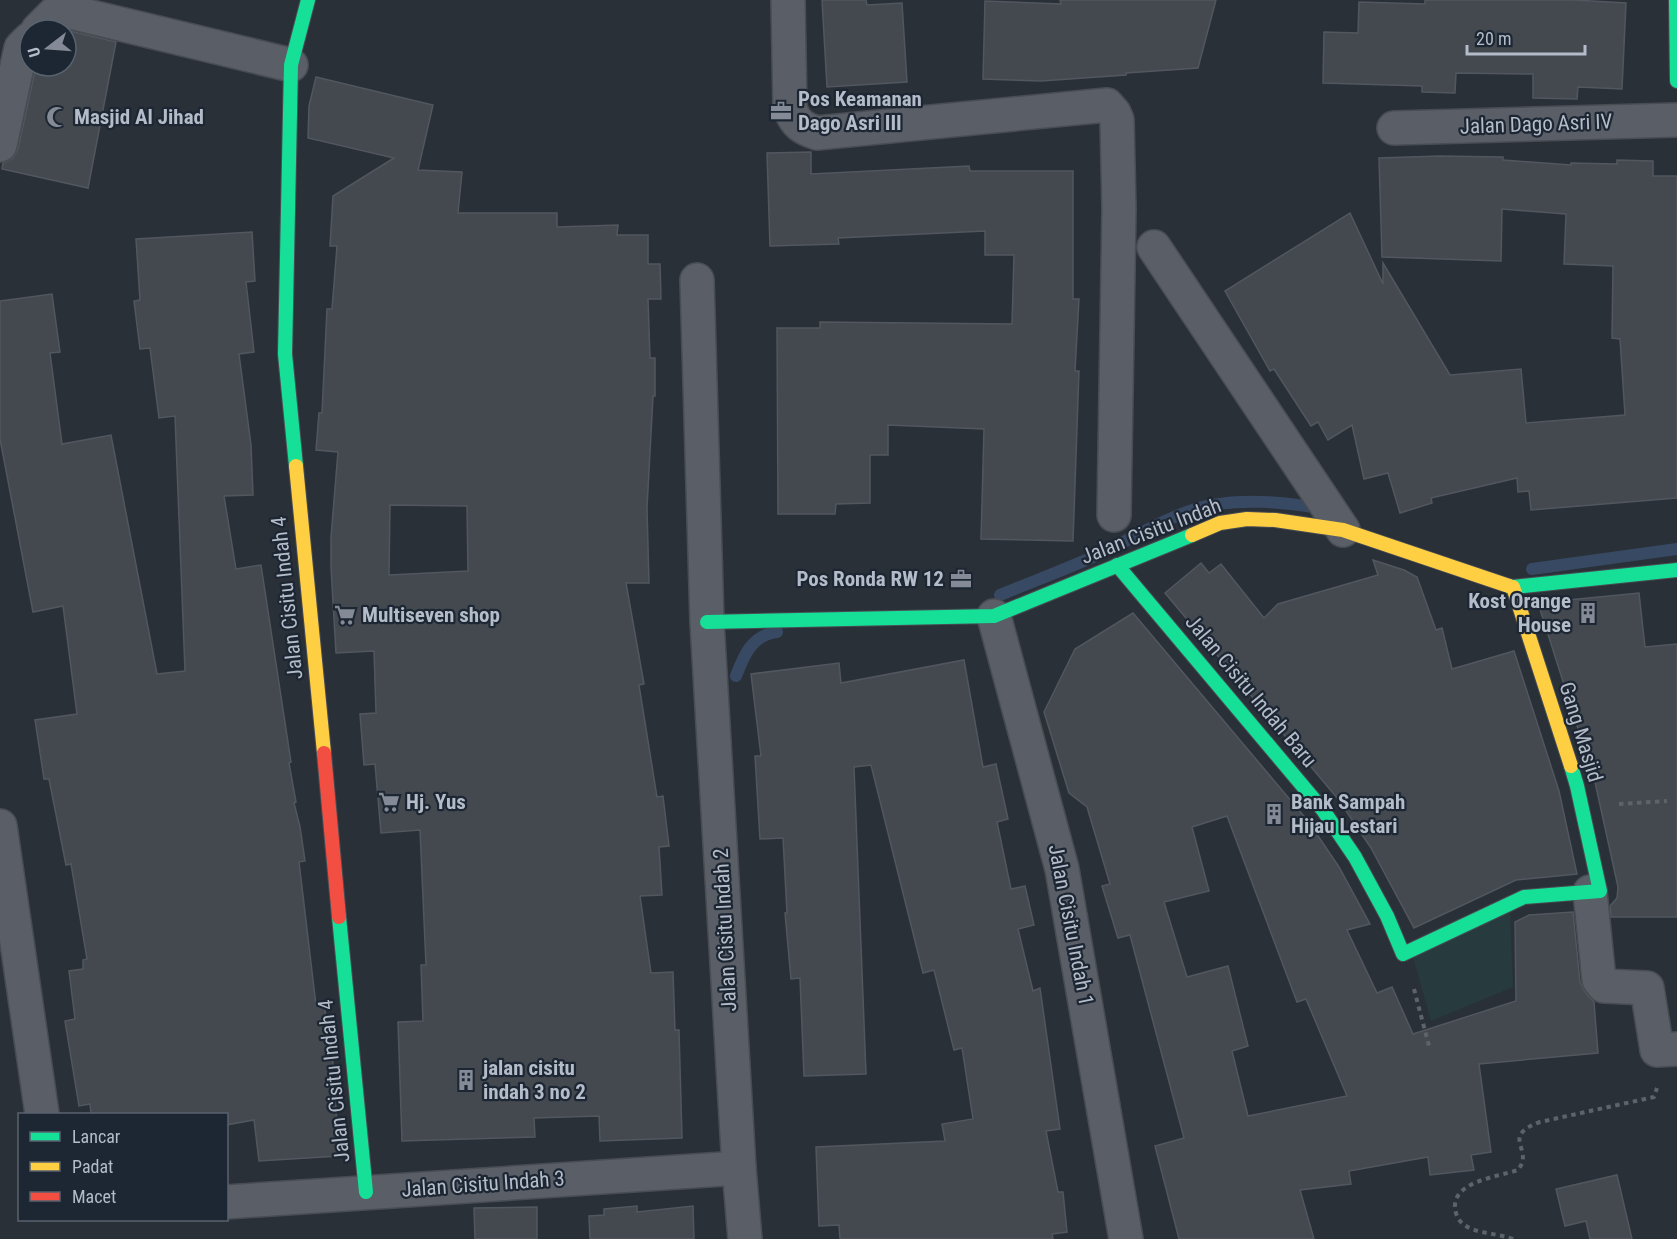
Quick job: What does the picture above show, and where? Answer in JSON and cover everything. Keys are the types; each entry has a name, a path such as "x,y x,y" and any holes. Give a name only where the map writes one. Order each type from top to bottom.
{"street":[{"name":"Jalan Cisitu Indah 4","path":"308,0 291,65 285,354 366,1192"},
{"path":"788,0 790,109 795,121 803,128 817,132 1107,105 1114,113 1117,120 1119,209 1114,515"},
{"path":"1676,0 1677,81"},
{"path":"50,18 62,10 291,65"},
{"path":"0,145 18,62"},
{"name":"Jalan Dago Asri IV","path":"1394,128 1677,120"},
{"path":"1154,247 1343,530"},
{"name":"Jalan Cisitu Indah 2","path":"697,280 707,622 745,1239"},
{"name":"Jalan Cisitu Indah","path":"707,622 994,616 1220,523 1238,520 1275,520 1343,530 1513,587 1677,570"},
{"name":"Jalan Cisitu Indah Baru","path":"1117,565 1323,810 1355,857 1387,916 1403,954"},
{"name":"Gang Masjid","path":"1513,587 1582,807 1595,892"},
{"name":"Jalan Cisitu Indah 1","path":"994,616 1062,868 1126,1239"},
{"path":"0,826 42,1113"},
{"path":"1403,954 1524,897 1595,892 1599,980 1604,986 1647,988 1667,1050"},
{"name":"Jalan Cisitu Indah 3","path":"228,1202 739,1168"}],"path":[{"path":"1582,807 1667,801"},
{"path":"1403,954 1410,971 1429,1046"},
{"path":"1513,1239 1499,1233 1472,1229 1460,1221 1455,1212 1455,1200 1460,1191 1467,1185 1518,1170 1522,1166 1519,1137 1521,1131 1529,1126 1654,1097 1667,1050"}],"green space":[{"path":"1510,909 1513,987 1431,1021 1413,957"}],"building":[{"path":"822,0 866,0 867,5 902,3 907,82 827,87"},
{"path":"1060,0 1216,0 1198,68 1041,81 983,79 985,1 1061,4"},
{"path":"1425,0 1574,0 1626,3 1622,89 1578,87 1577,99 1533,98 1533,74 1456,73 1455,93 1422,92 1422,86 1323,83 1324,32 1358,33 1359,2 1425,4"},
{"name":"Masjid Al Jihad","path":"78,33 116,42 88,188 2,169 3,163 13,158 18,149 33,78 78,78"},
{"path":"316,77 433,105 418,170 462,172 458,213 557,213 557,227 618,225 617,235 648,235 648,264 660,264 661,299 648,299 650,358 655,358 655,396 653,396 647,508 649,583 626,583 644,684 639,685 657,797 663,796 669,846 659,847 662,895 640,896 651,973 673,972 675,1030 679,1030 682,1138 600,1141 599,1116 534,1118 535,1137 402,1141 398,1022 423,1021 421,965 426,965 420,830 381,833 375,764 364,765 360,714 376,713 374,651 336,653 331,537 338,452 316,450 319,413 322,413 327,309 332,309 337,246 330,246 333,196 394,158 308,138 309,106","holes":["390,505 467,506 468,571 389,575"]},
{"path":"811,152 811,174 969,166 970,171 1073,171 1073,299 1079,299 1075,371 1079,371 1073,541 981,539 984,429 888,425 888,455 870,455 870,503 836,504 835,514 778,514 777,328 820,328 820,322 1012,324 1014,255 985,255 985,231 838,238 839,244 770,246 767,153"},
{"path":"1503,157 1503,160 1571,165 1571,163 1617,164 1617,160 1653,161 1653,176 1677,176 1677,498 1531,510 1529,491 1518,492 1517,478 1431,498 1432,503 1400,513 1388,473 1364,479 1352,425 1328,440 1318,422 1311,426 1274,369 1270,371 1225,291 1350,213 1383,284 1383,263 1450,375 1521,369 1526,423 1625,415 1620,339 1612,338 1613,266 1564,264 1566,214 1502,209 1501,261 1382,257 1379,158"},
{"path":"252,232 255,281 246,282 254,352 239,354 251,445 253,495 224,496 236,569 261,565 291,762 289,763 296,802 294,803 305,861 299,862 316,1005 324,1004 333,1063 339,1156 259,1161 254,1120 228,1125 228,1113 91,1113 90,1104 79,1106 65,1021 75,1019 69,971 83,969 83,960 87,959 71,864 66,865 49,779 44,779 35,720 77,714 63,606 33,612 0,439 0,301 52,294 60,352 50,353 62,444 111,435 157,674 185,671 175,416 159,418 150,348 140,349 134,301 140,300 136,239"},
{"path":"1373,560 1404,570 1417,577 1436,630 1442,628 1452,669 1514,651 1559,791 1577,874 1516,880 1414,928 1371,848 1338,799 1165,593 1201,563 1209,573 1221,564 1264,618 1278,604 1378,575"},
{"path":"1639,593 1645,647 1677,644 1677,917 1611,917 1610,906 1617,898 1618,887 1595,782 1538,603"},
{"path":"1133,613 1308,821 1339,867 1370,924 1347,930 1377,993 1392,987 1413,1034 1516,1001 1515,922 1529,915 1573,912 1580,982 1594,1002 1598,1053 1479,1064 1491,1152 1471,1155 1474,1170 1430,1175 1428,1157 1349,1171 1351,1184 1300,1190 1314,1239 1179,1239 1155,1146 1184,1138 1130,935 1118,938 1102,886 1110,884 1087,807 1069,793 1044,712 1075,649","holes":["1227,816 1297,1002 1306,999 1347,1096 1248,1116 1232,1051 1248,1046 1228,966 1187,977 1164,902 1209,891 1192,827"]},
{"path":"964,660 983,767 996,764 1008,819 997,822 1011,889 1025,886 1034,925 1018,929 1033,991 1040,988 1060,1129 1046,1131 1058,1192 1063,1192 1067,1232 1052,1234 1053,1239 840,1239 839,1225 819,1226 816,1147 945,1141 942,1124 973,1119 962,1048 954,1050 934,970 923,973 871,765 854,767 866,1074 804,1076 800,978 791,979 785,913 787,913 783,838 760,839 755,756 761,756 751,674 839,663 841,683"},
{"path":"1617,1175 1632,1239 1590,1239 1586,1221 1565,1226 1556,1189"},
{"path":"637,1206 637,1212 693,1206 694,1239 590,1239 589,1216 604,1215 604,1209"},
{"path":"537,1207 537,1239 475,1239 474,1208"}],"waterway":[{"path":"1000,595 1090,559 1142,532 1199,508 1225,503 1250,502 1313,507"},
{"path":"1532,569 1677,549"},
{"path":"736,676 750,647 761,637 777,632"}],"traffic: fast":[{"path":"296,466 285,354 291,65 308,0"},
{"path":"1676,0 1677,81"},
{"path":"707,622 994,616 1192,535"},
{"path":"1117,565 1323,810 1355,857 1387,916 1403,954 1524,897 1600,891 1571,766"},
{"path":"1509,586 1677,570"},
{"path":"339,917 366,1192"}],"traffic: slow":[{"path":"296,466 324,753"},
{"path":"1192,535 1220,523 1247,519 1275,520 1343,530 1509,586"},
{"path":"1513,587 1571,766"}],"traffic: jam":[{"path":"324,753 339,917"}],"place":[{"name":"Pos Keamanan Dago Asri III","path":"781,111"},
{"name":"Masjid Al Jihad","path":"57,117"},
{"name":"Pos Ronda RW 12","path":"961,579"},
{"name":"Kost Orange House","path":"1588,613"},
{"name":"Multiseven shop","path":"345,615"},
{"name":"Hj. Yus","path":"389,802"},
{"name":"Bank Sampah Hijau Lestari","path":"1274,814"},
{"name":"jalan cisitu indah 3 no 2","path":"466,1080"}]}
